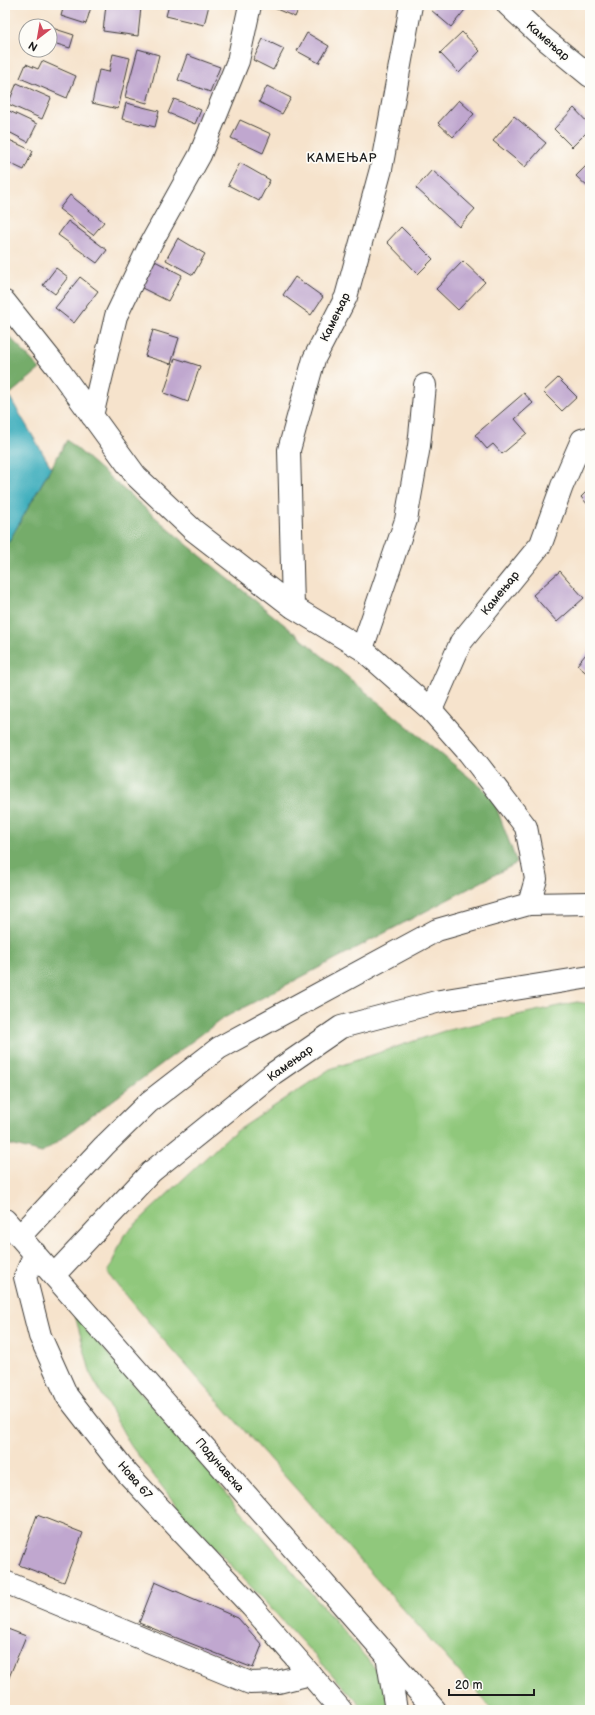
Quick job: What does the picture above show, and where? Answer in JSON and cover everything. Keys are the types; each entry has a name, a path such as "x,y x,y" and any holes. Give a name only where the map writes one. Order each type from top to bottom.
{"street":[{"path":"92,416 116,316 150,245 200,155 238,61 250,5"},
{"name":"Камењар","path":"293,607 289,450 314,359 346,298 381,169 412,5"},
{"name":"Камењар","path":"508,5 540,35 590,76"},
{"path":"5,302 136,476 192,530 293,607 362,649 431,710 469,753 526,827 536,879 529,904"},
{"path":"362,649 387,571 406,520 419,446 425,385"},
{"name":"Камењар","path":"431,710 461,642 541,544 562,486 582,440 590,438"},
{"path":"20,1236 104,1146 149,1102 219,1048 437,930 529,904 590,903"},
{"name":"Камењар","path":"54,1275 151,1172 274,1073 341,1027 440,1001 590,977"},
{"name":"Подунавска","path":"5,1220 435,1710"},
{"name":"Нова 67","path":"35,1253 25,1277 40,1336 67,1396 127,1473 252,1607 341,1710"},
{"path":"5,1582 250,1683 278,1682 310,1674"},
{"path":"387,1656 396,1710"}],"green space":[{"path":"5,332 40,369 9,395 5,389"},
{"path":"67,440 178,537 492,796 517,863 222,1019 42,1153 7,1144 5,1141 5,542 8,543"},
{"path":"577,1002 590,1004 590,1710 493,1710 160,1336 108,1273 124,1235 228,1137 330,1069 444,1031"},
{"path":"75,1315 385,1680 391,1710 365,1710 180,1510 131,1446 91,1375"}],"water":[{"path":"5,389 51,467 8,543 5,542"}],"building":[{"path":"64,5 85,5 91,7 86,24 61,16"},
{"path":"106,5 141,7 138,36 103,31"},
{"path":"169,5 209,5 204,25 166,16"},
{"path":"267,5 300,5 295,17"},
{"path":"435,5 469,5 451,27 431,10"},
{"path":"58,30 74,35 70,48 58,44"},
{"path":"462,32 480,51 459,73 440,53"},
{"path":"307,33 329,46 319,63 297,51"},
{"path":"263,39 284,49 273,70 253,60"},
{"path":"138,49 159,55 147,103 125,97"},
{"path":"113,54 130,58 118,109 92,103 99,70 109,72"},
{"path":"187,55 220,67 210,92 178,80"},
{"path":"42,61 76,76 67,98 20,78 26,64 38,69"},
{"path":"17,83 51,98 42,119 8,104"},
{"path":"267,86 291,98 282,114 259,102"},
{"path":"174,99 201,110 195,124 168,113"},
{"path":"459,100 474,114 453,137 438,123"},
{"path":"126,103 159,111 155,127 122,119"},
{"path":"574,108 590,125 590,129 572,147 554,129"},
{"path":"5,109 37,124 28,142 5,130"},
{"path":"514,116 546,143 525,167 493,141"},
{"path":"240,120 271,134 263,153 231,138"},
{"path":"5,138 33,151 24,170 5,161"},
{"path":"590,162 590,189 576,176"},
{"path":"240,163 270,180 259,201 228,185"},
{"path":"432,170 475,209 459,227 416,188"},
{"path":"70,195 104,222 93,235 59,209"},
{"path":"68,221 107,250 97,263 58,235"},
{"path":"401,227 433,259 418,274 387,242"},
{"path":"178,238 205,254 193,275 166,260"},
{"path":"153,260 182,275 168,301 140,287"},
{"path":"463,261 485,282 458,310 436,289"},
{"path":"56,268 68,277 55,294 43,285"},
{"path":"80,277 98,291 74,323 55,308"},
{"path":"295,277 323,297 311,315 283,295"},
{"path":"153,330 179,338 171,364 145,356"},
{"path":"175,358 200,366 188,402 164,393"},
{"path":"558,378 577,397 562,411 543,392"},
{"path":"524,393 533,403 515,419 527,433 502,454 493,444 487,449 475,435"},
{"path":"590,488 590,507 581,497"},
{"path":"560,571 584,598 557,622 533,595"},
{"path":"590,649 590,676 577,665"},
{"path":"37,1515 83,1533 64,1582 19,1565"},
{"path":"155,1582 238,1618 262,1645 253,1668 139,1623"},
{"path":"5,1628 26,1636 5,1687"}],"district":[{"name":"КАМЕЊАР","path":"342,157"}]}
